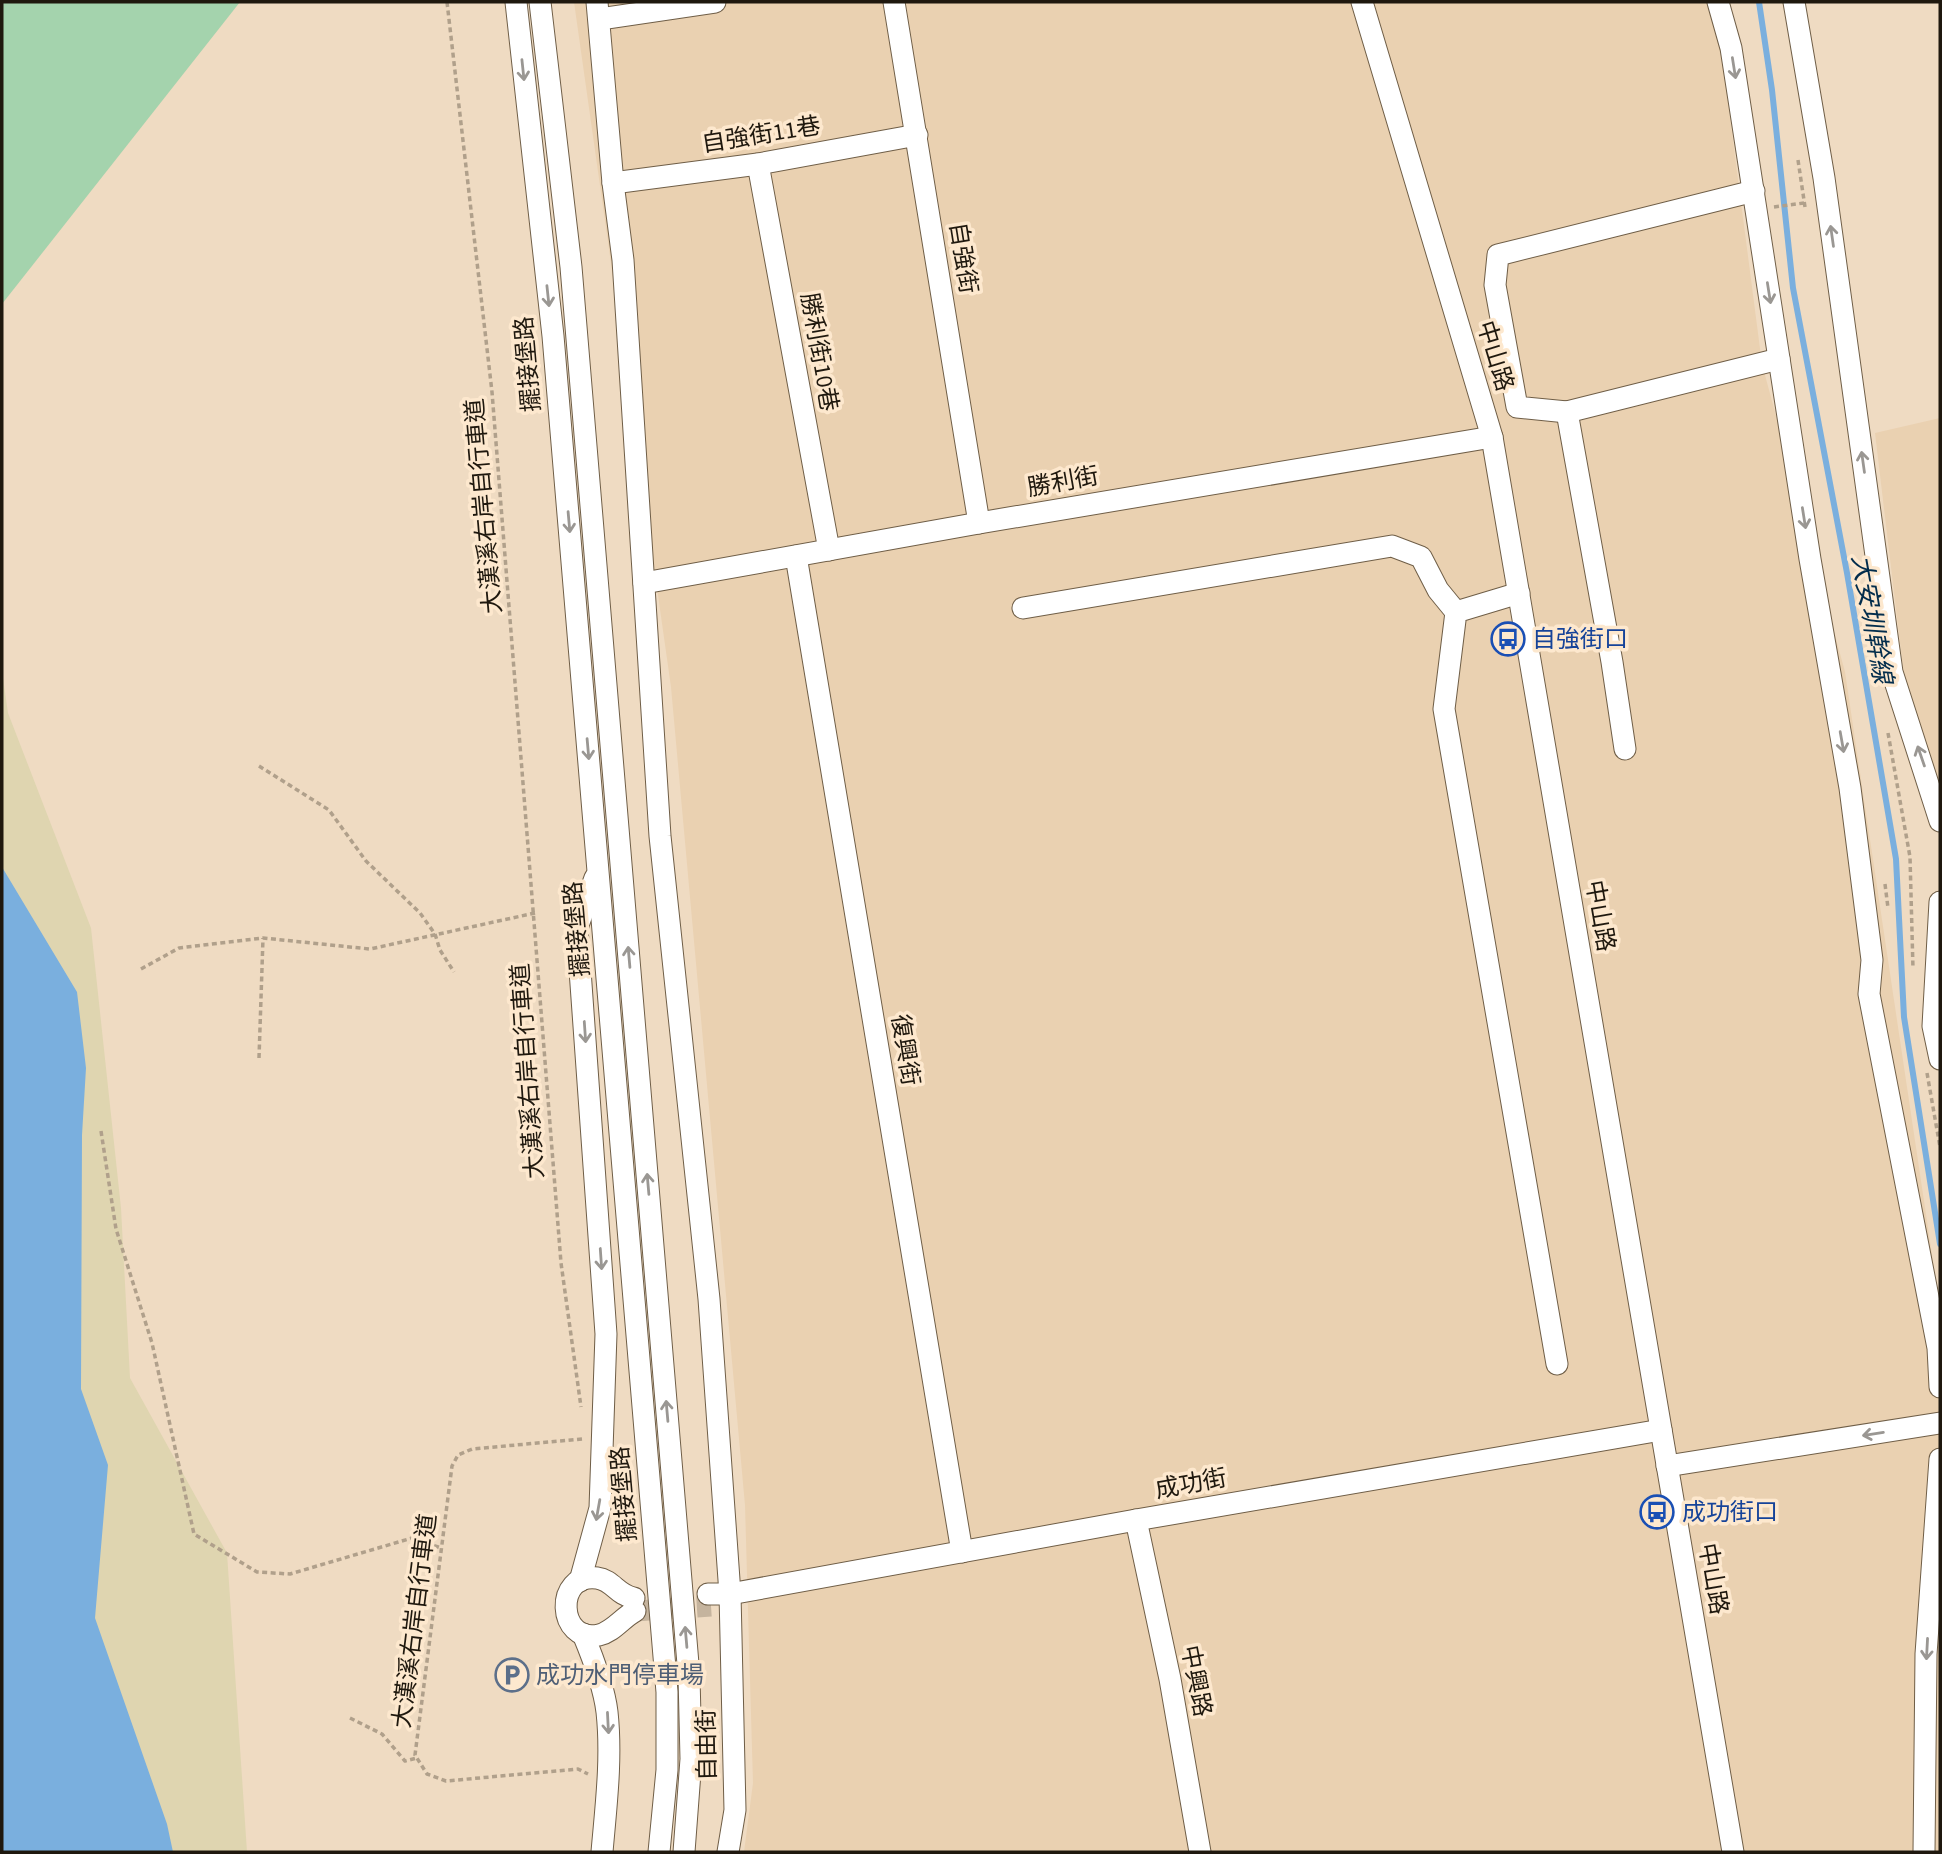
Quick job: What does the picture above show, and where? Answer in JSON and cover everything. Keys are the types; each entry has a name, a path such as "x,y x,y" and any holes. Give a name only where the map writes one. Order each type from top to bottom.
{"street":[{"name":"擺接堡路","path":"516,2 553,336 667,1692 667,1770 659,1852"},
{"name":"擺接堡路","path":"540,2 571,267 689,1676 691,1759 684,1852"},
{"path":"599,10 715,2"},
{"name":"自強街","path":"894,2 979,523"},
{"name":"中山路","path":"1362,2 1492,437 1733,1852"},
{"path":"1718,2 1731,48 1810,559 1850,788 1872,960 1869,993 1938,1348 1940,1387"},
{"path":"1794,2 1824,178 1892,672 1940,821"},
{"name":"自由街","path":"599,10 613,183 623,260 660,836 709,1299 730,1594 735,1810 728,1852"},
{"name":"自強街11巷","path":"613,183 758,164 917,135"},
{"name":"勝利街10巷","path":"758,164 829,550"},
{"path":"1754,191 1498,255 1495,285 1517,407 1567,412 1779,359"},
{"path":"1567,412 1625,749"},
{"name":"勝利街","path":"644,583 979,523 1492,437"},
{"path":"1023,608 1392,546 1422,557 1438,590 1456,612 1444,709 1558,1364"},
{"name":"復興街","path":"796,556 962,1552"},
{"path":"1456,612 1519,593"},
{"path":"580,1581 600,1508 606,1334 577,928 598,870"},
{"path":"1940,902 1933,1026 1940,1059"},
{"path":"1667,1466 1940,1423"},
{"name":"成功街","path":"709,1600 1136,1520 1661,1430"},
{"path":"1924,1852 1926,1654 1938,1535 1940,1459"},
{"name":"中興路","path":"1136,1520 1170,1679 1200,1852"},
{"path":"583,1634 597,1636 611,1631 635,1604 609,1581 595,1577 580,1581 568,1592 565,1608 570,1624 583,1634 592,1655 607,1709 610,1756 602,1852"}],"path":[{"name":"大漢溪右岸自行車道","path":"447,2 492,392 561,1263 582,1412"},
{"path":"1772,207 1804,203"},
{"path":"259,766 329,810 366,862 420,913 435,934 440,950 454,972"},
{"path":"141,969 179,948 263,938 370,949 535,913"},
{"path":"260,1058 263,938"},
{"path":"101,1131 116,1229 152,1343 194,1534 257,1572 289,1574 411,1538 442,1548"},
{"name":"大漢溪右岸自行車道","path":"585,1439 472,1450 458,1455 452,1466 415,1755 427,1774 446,1781 578,1769 591,1775 594,1781"},
{"path":"350,1718 382,1734 405,1761 417,1758"}],"shaded area":[{"path":"574,2 1715,2 1762,364 1845,672 1940,1308 1940,1852 744,1852 753,1783 745,1505 671,687"},
{"path":"1940,418 1940,831 1903,668 1875,433"}],"green space":[{"path":"2,2 240,2 2,304"}],"sand":[{"path":"2,671 8,713 91,928 121,1208 130,1378 227,1553 247,1852 2,1852"}],"water":[{"path":"2,867 77,992 86,1068 82,1135 81,1389 108,1465 95,1618 167,1824 173,1852 2,1852"}],"waterway":[{"name":"大安圳幹線","path":"1759,2 1772,90 1793,288 1847,573 1896,859 1904,1017 1940,1244"}],"tunnel":[{"path":"635,1611 711,1606"}],"place":[{"name":"自強街口","path":"1508,639"},
{"name":"成功街口","path":"1657,1512"},
{"name":"成功水門停車場","path":"512,1675"}]}
